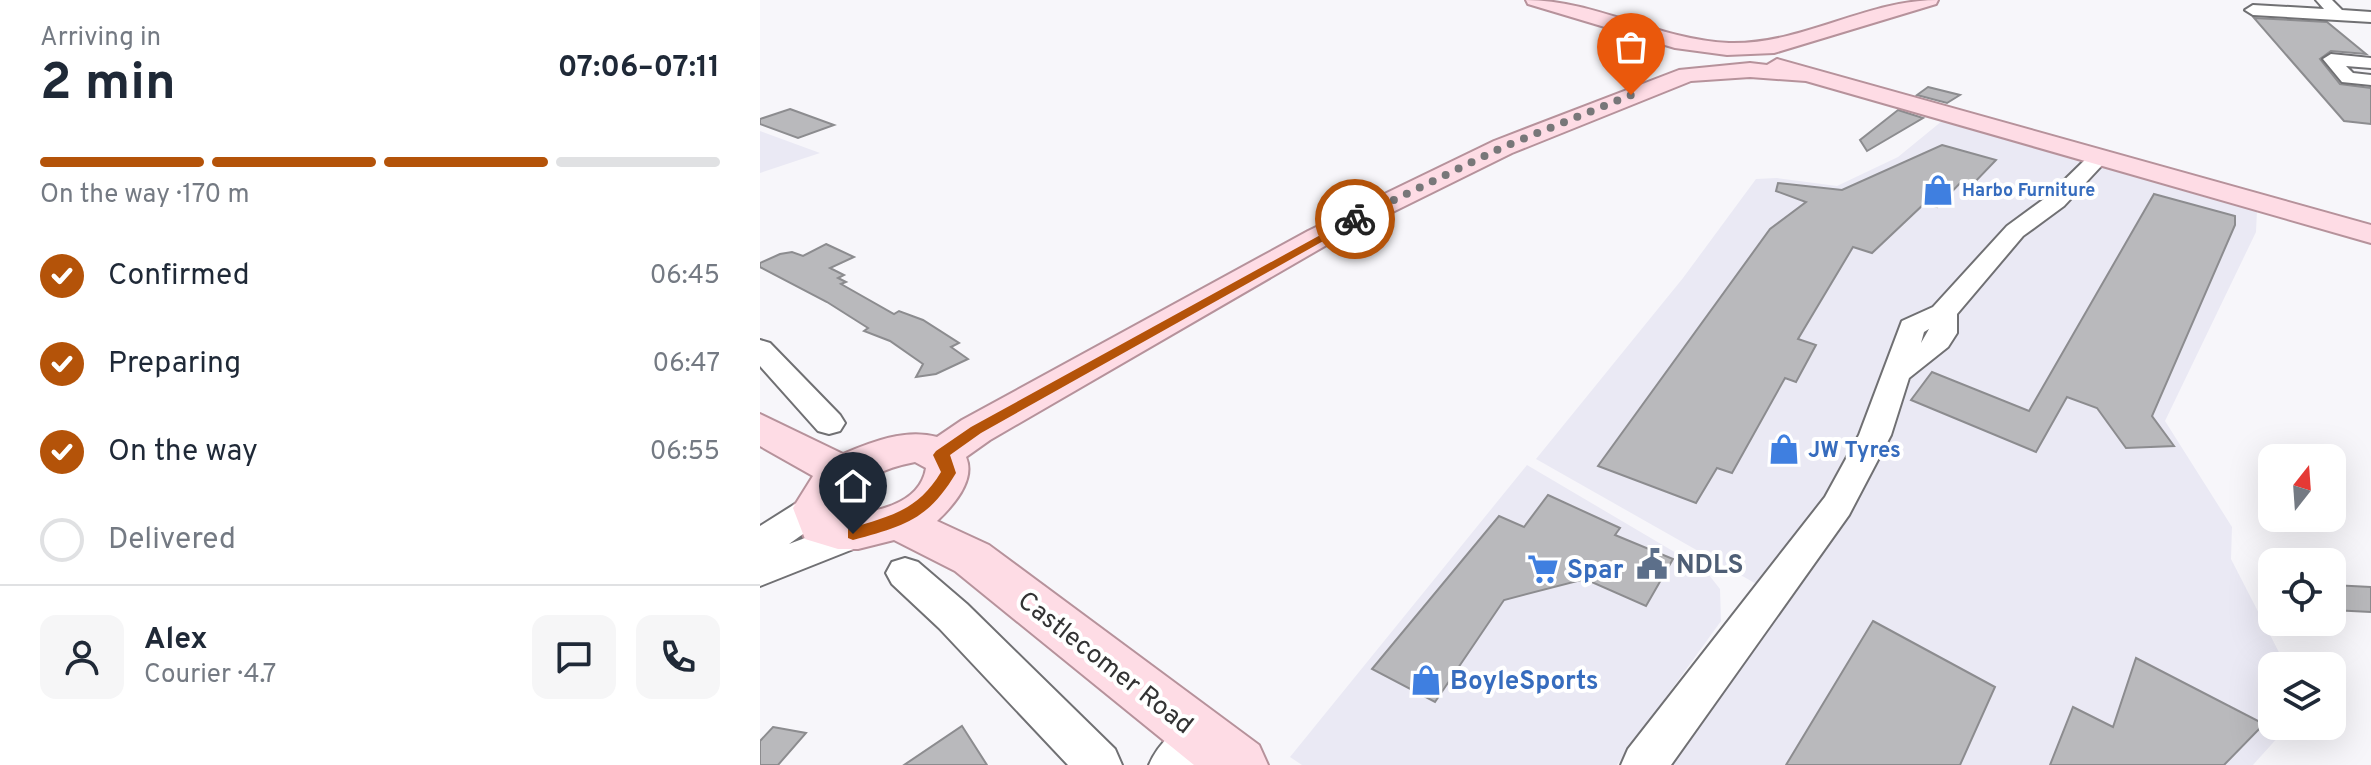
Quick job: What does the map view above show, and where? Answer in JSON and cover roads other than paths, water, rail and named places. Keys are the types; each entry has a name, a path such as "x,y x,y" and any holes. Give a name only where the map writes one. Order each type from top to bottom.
{"main road":[{"path":"1535,0 2371,234"},
{"path":"972,558 942,470 930,450 897,450 843,473 820,496 815,508 821,527 834,533 853,534 898,522 919,510 942,470 976,430 1190,309 1424,183 1699,64 1749,58 1929,0"},
{"path":"1658,35 1699,64"},
{"path":"760,428 843,473"},
{"name":"Castlecomer Road","path":"898,522 972,558 1204,755"}],"street":[{"path":"2236,0 2253,10 2271,28"},
{"path":"2323,0 2338,14"},
{"path":"2253,10 2371,17"},
{"path":"2371,63 2331,59 2348,78 2371,80"},
{"path":"1644,765 1837,506 1875,435 1900,371 1942,338 1946,329 1943,313 2015,231 2056,201 2097,159"},
{"path":"760,349 829,423"},
{"path":"760,545 815,508"},
{"path":"760,571 853,534"},
{"path":"905,573 953,616 1099,765"}],"place":[{"name":"Harbo Furniture","path":"1938,190"},
{"name":"JW Tyres","path":"1784,449"},
{"name":"NDLS","path":"1652,564"},
{"name":"Spar","path":"1543,569"},
{"name":"BoyleSports","path":"1426,680"}]}
